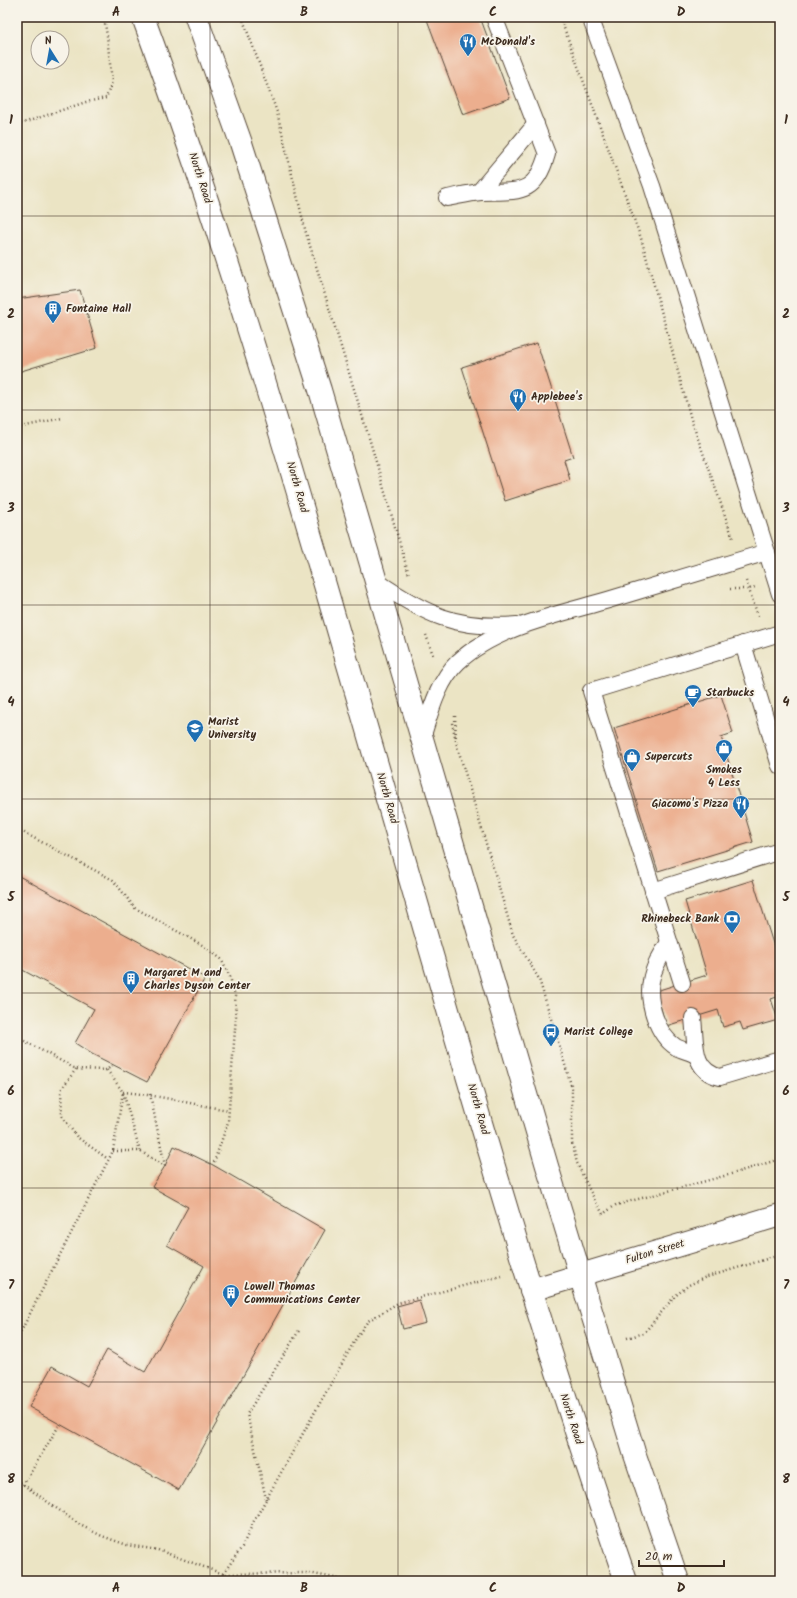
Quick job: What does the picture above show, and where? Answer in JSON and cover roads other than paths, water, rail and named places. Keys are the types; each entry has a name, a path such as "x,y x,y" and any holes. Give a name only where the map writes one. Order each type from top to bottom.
{"main road":[{"name":"North Road","path":"144,17 224,249 270,394 531,1290 588,1470 626,1581"},
{"path":"196,17 231,114 286,280 580,1275 634,1452 678,1581"},
{"name":"Fulton Street","path":"531,1290 780,1215"}],"lane":[{"path":"447,198 479,192 508,193 524,189 536,179 547,154 494,17"},
{"path":"590,17 652,186 780,594"},
{"path":"479,192 536,124"},
{"path":"422,738 442,685 453,668 471,652 505,634 529,624 767,552"},
{"path":"376,581 418,607 449,620 467,625 503,626 529,624"},
{"path":"682,983 591,691 780,633"},
{"path":"742,644 780,766"},
{"path":"653,891 780,851"},
{"path":"669,942 656,965 651,981 650,997 658,1025 666,1038 676,1047 696,1055"},
{"path":"693,1018 696,1055 700,1065 710,1075 720,1077 780,1059"}],"place":[{"name":"McDonald's","path":"468,57"},
{"name":"Fontaine Hall","path":"53,324"},
{"name":"Applebee's","path":"518,412"},
{"name":"Starbucks","path":"693,708"},
{"name":"Marist University","path":"195,743"},
{"name":"Smokes 4 Less","path":"724,763"},
{"name":"Supercuts","path":"632,772"},
{"name":"Giacomo's Pizza","path":"741,819"},
{"name":"Rhinebeck Bank","path":"732,934"},
{"name":"Margaret M and Charles Dyson Center","path":"131,994"},
{"name":"Marist College","path":"551,1047"},
{"name":"Lowell Thomas Communications Center","path":"231,1308"}]}
